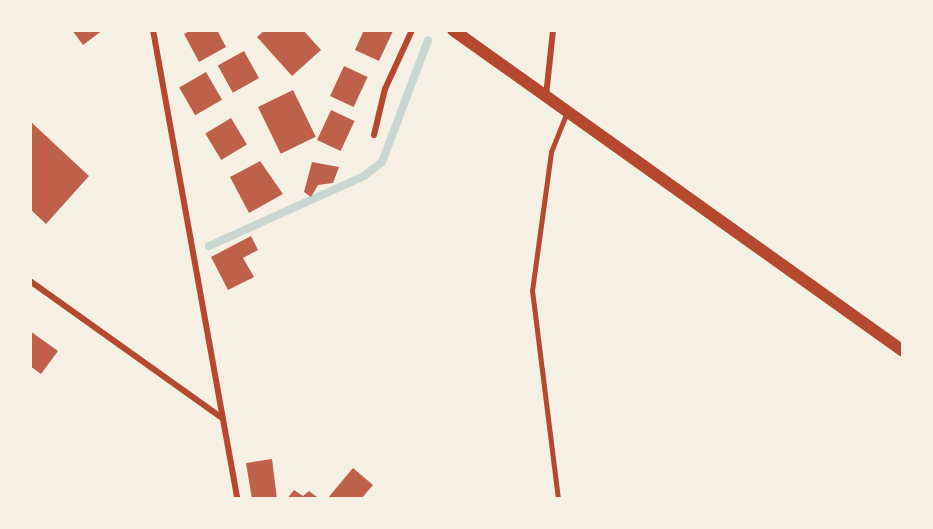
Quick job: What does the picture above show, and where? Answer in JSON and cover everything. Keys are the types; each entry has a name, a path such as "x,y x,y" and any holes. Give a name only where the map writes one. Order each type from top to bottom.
{"main road":[{"path":"453,30 903,351"}],"street":[{"path":"153,30 237,499"},
{"path":"374,135 385,89 412,30"},
{"path":"546,97 553,30"},
{"path":"30,281 222,418"}],"lane":[{"path":"558,499 532,291 551,152 567,112"}],"building":[{"path":"72,30 103,30 83,45"},
{"path":"192,30 217,30 226,47 199,62 184,34"},
{"path":"265,30 303,30 321,50 292,76 257,37"},
{"path":"364,30 393,31 379,61 355,50"},
{"path":"244,51 259,78 233,93 218,66"},
{"path":"344,66 368,77 354,107 330,96"},
{"path":"206,72 222,100 195,115 179,88"},
{"path":"293,90 316,137 281,154 258,107"},
{"path":"331,110 355,121 341,151 317,140"},
{"path":"231,118 247,145 221,160 205,133"},
{"path":"30,121 89,176 46,224 30,209"},
{"path":"260,161 283,194 249,213 230,177"},
{"path":"312,162 339,167 333,183 318,185 311,197 304,192"},
{"path":"251,236 258,250 243,258 254,277 228,290 211,257"},
{"path":"30,331 58,351 41,374 30,366"},
{"path":"272,459 277,499 252,499 246,463"},
{"path":"353,468 373,485 361,499 327,499"},
{"path":"294,490 303,496 309,491 317,497 287,499"}],"waterway":[{"path":"209,246 364,176 382,162 428,40"}]}
